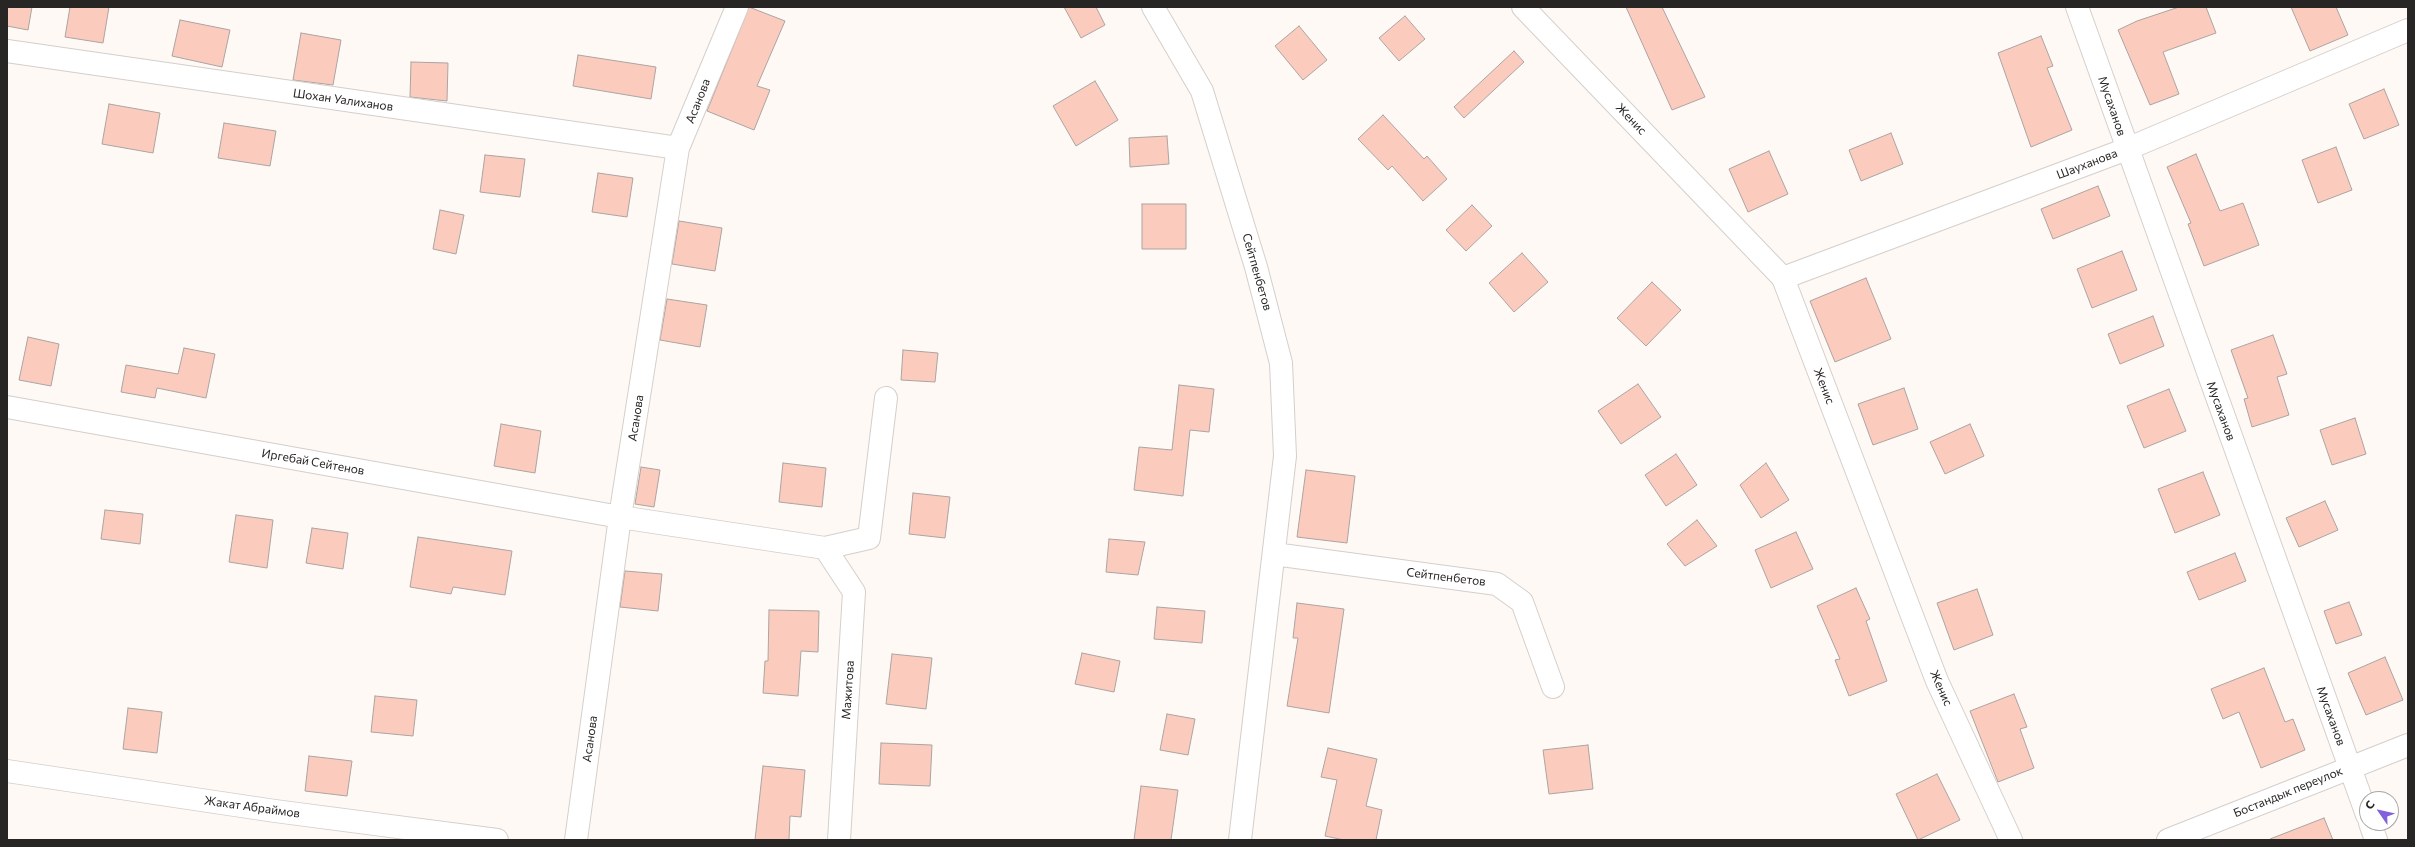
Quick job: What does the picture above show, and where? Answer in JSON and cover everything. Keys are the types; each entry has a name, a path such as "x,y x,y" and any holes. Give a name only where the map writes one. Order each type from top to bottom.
{"street":[{"name":"Асанова","path":"576,840 620,517 678,148 737,7"},
{"name":"Сейтпенбетов","path":"1153,7 1202,91 1256,267 1281,362 1285,456 1240,840"},
{"name":"Женис","path":"1523,7 1783,278 1937,681 2011,840"},
{"name":"Мусаханов","path":"2077,7 2359,794"},
{"name":"Шауханова","path":"1783,278 2127,148 2408,30"},
{"name":"Шохан Уалиханов","path":"7,51 678,148"},
{"path":"620,517 825,548 869,538 886,398"},
{"name":"Иргебай Сейтенов","path":"7,407 620,517"},
{"name":"Мажитова","path":"825,548 854,592 839,840"},
{"name":"Сейтпенбетов","path":"1274,554 1498,584 1522,602 1553,687"},
{"name":"Бостандык переулок","path":"2168,840 2349,767 2408,745"},
{"name":"Жакат Абраймов","path":"7,771 275,811 497,840"}],"building":[{"path":"7,7 32,7 28,30 7,26"},
{"path":"70,7 109,7 103,43 65,37"},
{"path":"749,7 785,21 757,86 770,90 754,130 707,111"},
{"path":"1064,7 1096,7 1105,25 1081,38"},
{"path":"1626,7 1662,7 1705,97 1672,110"},
{"path":"2179,7 2206,7 2216,33 2163,52 2179,94 2150,105 2118,30 2137,21"},
{"path":"2291,7 2336,7 2348,35 2310,51"},
{"path":"1405,16 1425,39 1399,61 1379,38"},
{"path":"180,20 230,30 222,67 172,56"},
{"path":"1299,26 1327,60 1303,80 1275,46"},
{"path":"301,33 341,40 333,85 293,80"},
{"path":"2041,36 2053,66 2047,68 2072,130 2031,147 1998,53"},
{"path":"1514,51 1524,62 1464,118 1454,107"},
{"path":"578,55 656,67 651,99 573,86"},
{"path":"411,62 448,63 447,101 410,97"},
{"path":"1095,81 1118,120 1076,146 1053,106"},
{"path":"2384,89 2399,125 2364,139 2349,104"},
{"path":"109,104 160,113 153,153 102,144"},
{"path":"1383,115 1424,159 1427,156 1447,179 1423,201 1392,166 1388,170 1358,139"},
{"path":"224,123 276,131 270,166 218,158"},
{"path":"1891,133 1903,164 1861,181 1849,150"},
{"path":"1167,136 1169,164 1130,167 1129,138"},
{"path":"2336,147 2352,190 2318,203 2302,160"},
{"path":"1769,151 1788,194 1748,212 1729,169"},
{"path":"2196,154 2220,211 2243,203 2259,245 2204,266 2188,224 2191,223 2167,167"},
{"path":"485,155 525,159 520,197 480,192"},
{"path":"598,173 633,178 627,217 592,212"},
{"path":"2098,186 2110,216 2053,239 2041,209"},
{"path":"1142,204 1186,204 1186,249 1142,249"},
{"path":"1472,205 1492,226 1466,251 1446,230"},
{"path":"440,210 464,215 456,254 433,249"},
{"path":"679,221 722,228 715,271 672,264"},
{"path":"2122,251 2137,290 2092,308 2077,269"},
{"path":"1522,253 1548,282 1514,312 1489,283"},
{"path":"1866,278 1891,339 1835,362 1810,301"},
{"path":"1652,282 1681,310 1646,346 1617,318"},
{"path":"667,299 707,305 700,347 660,340"},
{"path":"2153,316 2164,346 2120,364 2108,334"},
{"path":"2273,335 2287,374 2277,377 2289,415 2252,427 2244,399 2248,398 2231,350"},
{"path":"28,337 59,344 51,386 19,380"},
{"path":"184,348 215,354 206,398 157,388 155,398 121,392 126,365 178,374"},
{"path":"903,350 938,353 935,382 901,380"},
{"path":"1638,384 1661,417 1621,444 1598,411"},
{"path":"1179,385 1214,389 1209,432 1190,430 1183,496 1134,490 1139,447 1172,450"},
{"path":"1904,388 1918,429 1873,445 1858,404"},
{"path":"2169,389 2186,431 2144,448 2127,406"},
{"path":"2355,418 2366,454 2332,465 2320,430"},
{"path":"501,424 541,431 535,473 494,466"},
{"path":"1970,424 1984,456 1945,474 1930,442"},
{"path":"1676,454 1697,485 1666,506 1645,475"},
{"path":"783,463 826,468 822,507 779,502"},
{"path":"1766,463 1789,500 1761,518 1740,485"},
{"path":"641,467 660,470 654,507 635,504"},
{"path":"1306,470 1355,476 1347,543 1297,537"},
{"path":"2203,472 2220,515 2175,533 2158,489"},
{"path":"913,493 950,497 945,538 909,534"},
{"path":"2325,501 2338,530 2299,547 2286,518"},
{"path":"105,510 143,514 140,544 101,539"},
{"path":"236,515 273,520 267,568 229,562"},
{"path":"1697,520 1717,546 1685,566 1667,544"},
{"path":"312,528 348,533 343,569 306,563"},
{"path":"1796,532 1813,569 1771,588 1755,550"},
{"path":"418,537 512,551 505,595 453,587 451,594 410,587"},
{"path":"1109,539 1145,542 1138,575 1106,572"},
{"path":"2235,553 2246,581 2199,600 2187,572"},
{"path":"625,571 662,574 658,611 620,607"},
{"path":"1856,588 1870,619 1866,621 1887,681 1849,696 1835,660 1840,659 1817,606"},
{"path":"1977,589 1993,635 1954,650 1937,603"},
{"path":"2349,602 2362,635 2336,644 2324,611"},
{"path":"1297,603 1344,609 1329,713 1287,706 1298,638 1293,638"},
{"path":"1157,607 1205,611 1202,643 1154,639"},
{"path":"769,610 819,611 818,652 801,651 798,696 763,693 765,661 768,661"},
{"path":"1082,653 1120,661 1114,692 1075,684"},
{"path":"892,654 932,658 926,709 886,704"},
{"path":"2385,657 2403,700 2366,715 2348,673"},
{"path":"2264,668 2285,722 2293,719 2305,750 2261,768 2239,712 2223,719 2211,689"},
{"path":"2014,694 2027,727 2020,729 2034,768 1998,782 1970,711"},
{"path":"375,696 417,700 413,736 371,732"},
{"path":"128,708 162,712 157,753 123,749"},
{"path":"1167,714 1195,719 1188,755 1160,750"},
{"path":"881,743 932,745 930,786 879,784"},
{"path":"1588,745 1593,789 1549,794 1543,750"},
{"path":"1328,748 1377,759 1366,806 1382,810 1376,840 1344,840 1325,836 1337,780 1321,777"},
{"path":"309,756 352,761 347,796 305,791"},
{"path":"763,766 805,770 801,817 790,816 789,840 755,840"},
{"path":"1937,774 1960,820 1918,840 1896,794"},
{"path":"1141,786 1178,790 1171,840 1134,840"},
{"path":"2324,818 2333,840 2270,840 2270,839"}]}
